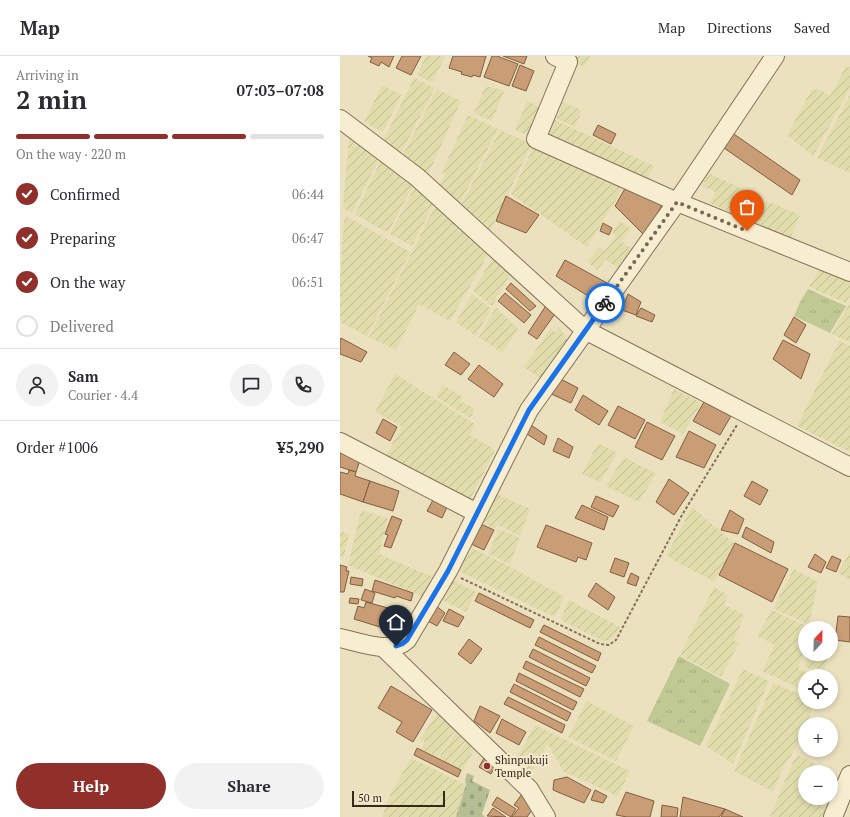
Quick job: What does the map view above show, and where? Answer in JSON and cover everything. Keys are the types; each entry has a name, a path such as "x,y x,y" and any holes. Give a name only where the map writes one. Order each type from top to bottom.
{"street":[{"path":"555,56 568,62 536,139 677,202 850,272"},
{"path":"340,638 383,647 396,646 407,640 448,571 529,410 677,202 775,56"},
{"path":"340,119 416,177 585,330 850,467"},
{"path":"340,442 476,513"},
{"path":"383,647 529,789 546,817"},
{"path":"833,817 850,775"}],"path":[{"path":"448,571 600,644 609,645 616,640 682,515 744,412"}],"shaded area":[{"path":"426,56 445,56 433,83 417,75"},
{"path":"563,56 590,56 584,67"},
{"path":"846,66 850,68 850,88 813,156 787,135 811,91 819,89 830,96"},
{"path":"414,78 435,88 400,155 382,143"},
{"path":"382,85 401,95 383,132 364,122"},
{"path":"485,87 492,87 504,91 492,121 474,113"},
{"path":"437,89 461,101 427,177 402,156"},
{"path":"850,95 850,173 817,158"},
{"path":"527,101 542,108 529,136 515,130"},
{"path":"563,102 582,110 575,127 556,118"},
{"path":"468,115 498,129 459,205 439,187 445,174 442,172"},
{"path":"549,117 654,166 645,184 544,138"},
{"path":"500,130 532,144 489,233 460,207"},
{"path":"349,137 380,157 352,213 343,208"},
{"path":"534,146 625,185 587,247 511,194"},
{"path":"382,158 414,184 388,233 355,214"},
{"path":"708,173 760,197 748,220 710,203 715,192 702,186"},
{"path":"416,185 434,203 412,246 390,234"},
{"path":"767,201 800,215 790,239 755,224"},
{"path":"436,204 489,253 450,321 419,304 396,350 369,337"},
{"path":"346,216 410,252 367,336 340,322 340,280 344,221"},
{"path":"620,221 631,229 621,241 633,250 619,270 606,259 597,270 587,262 599,247 604,251 616,236 611,232"},
{"path":"494,255 512,271 492,306 473,291"},
{"path":"822,266 850,278 850,296 846,303 809,287"},
{"path":"472,294 491,309 476,336 456,322"},
{"path":"850,303 850,340 849,342 832,334"},
{"path":"496,307 518,329 502,353 479,337"},
{"path":"559,327 568,340 540,378 524,367 551,328 555,332"},
{"path":"839,341 850,346 850,452 797,426"},
{"path":"395,374 475,424 470,435 495,450 467,506 383,461 402,426 375,412"},
{"path":"443,385 463,397 460,401 475,409 470,418 436,397"},
{"path":"674,389 701,403 683,434 660,422"},
{"path":"598,443 617,453 600,482 582,474"},
{"path":"624,457 656,474 639,502 606,486"},
{"path":"497,494 530,509 520,536 497,525 495,529 483,524"},
{"path":"692,507 734,543 714,582 670,558 667,554"},
{"path":"365,511 388,519 379,554 435,578 424,597 348,565 360,514"},
{"path":"499,529 520,538 510,564 488,554"},
{"path":"340,531 349,534 344,557 340,556"},
{"path":"472,548 511,567 564,597 556,615 552,616 459,571"},
{"path":"850,552 850,580 838,573"},
{"path":"794,569 818,582 810,621 801,621 773,608"},
{"path":"452,580 476,592 466,612 442,600"},
{"path":"714,587 728,595 724,605 745,615 734,640 739,643 721,677 680,655"},
{"path":"569,600 620,627 610,640 603,641 562,621 561,618"},
{"path":"772,610 798,622 798,661 800,661 798,669 798,688 762,671 775,645 757,636"},
{"path":"807,661 827,661 824,669 811,669 805,667"},
{"path":"743,669 769,681 733,764 706,746"},
{"path":"773,683 798,693 798,709 813,709 809,717 798,717 798,742 784,766 773,792 734,771"},
{"path":"587,701 634,726 616,761 568,737"},
{"path":"440,710 457,728 438,757 421,749 425,742 419,740"},
{"path":"535,725 630,771 618,796 563,771 548,744 528,779 514,763"},
{"path":"458,729 467,739 450,764 439,758"},
{"path":"468,740 475,748 463,770 451,764"},
{"path":"798,755 798,757 802,757 818,765 798,765 798,805 830,805 826,817 770,817 792,764"},
{"path":"411,758 466,785 456,817 382,817 391,793"}],"green space":[{"path":"808,289 846,306 830,333 794,316"},
{"path":"679,656 730,684 700,746 647,721"},
{"path":"467,773 474,776 472,781 490,790 482,814 485,817 456,817 466,785 465,780"}],"building":[{"path":"368,56 394,56 389,67 381,62 379,66 370,62 372,58"},
{"path":"402,56 421,56 411,75 396,68"},
{"path":"453,56 486,56 480,77 473,75 472,77 461,74 462,72 449,68"},
{"path":"492,56 497,56 518,64 509,86 484,77"},
{"path":"503,56 527,56 524,64"},
{"path":"520,65 534,71 526,91 512,86"},
{"path":"598,125 616,134 611,144 593,135"},
{"path":"731,132 800,180 792,195 724,148"},
{"path":"627,185 663,203 645,236 615,206"},
{"path":"506,196 539,215 526,233 496,221"},
{"path":"603,223 612,228 609,235 600,231"},
{"path":"565,260 607,283 593,299 556,276"},
{"path":"511,283 536,306 530,311 506,289"},
{"path":"505,293 531,315 524,323 498,301"},
{"path":"628,294 641,302 636,315 622,310"},
{"path":"547,304 557,311 537,339 528,333"},
{"path":"641,308 655,315 652,322 636,316"},
{"path":"794,317 806,325 796,343 784,335"},
{"path":"341,338 367,352 361,362 340,354"},
{"path":"783,340 810,354 801,379 773,359"},
{"path":"454,352 470,364 461,375 445,365"},
{"path":"479,365 503,384 494,397 468,379"},
{"path":"555,376 578,388 571,403 547,392"},
{"path":"583,395 608,411 599,425 575,410"},
{"path":"704,402 731,416 720,435 693,421"},
{"path":"618,406 645,420 635,439 608,425"},
{"path":"383,419 397,427 390,441 376,433"},
{"path":"647,422 675,436 662,460 635,447"},
{"path":"531,425 547,436 544,445 527,434"},
{"path":"689,431 716,445 704,468 676,457"},
{"path":"558,438 573,447 569,458 553,451"},
{"path":"340,453 360,460 356,472 340,467"},
{"path":"349,470 356,472 355,476 370,481 363,502 340,494 340,472 348,474"},
{"path":"669,479 689,493 674,515 656,502"},
{"path":"370,481 399,491 393,511 363,502"},
{"path":"752,481 768,490 760,505 744,496"},
{"path":"596,496 619,506 613,517 591,507"},
{"path":"433,500 447,507 442,518 427,511"},
{"path":"582,505 608,517 604,530 575,518"},
{"path":"730,510 744,519 738,534 721,530"},
{"path":"392,516 402,520 391,548 384,546 388,535 385,534"},
{"path":"476,522 494,530 484,550 467,542"},
{"path":"546,525 592,543 586,560 578,557 576,562 537,547"},
{"path":"746,527 774,542 771,553 742,537"},
{"path":"735,543 788,569 772,602 719,575"},
{"path":"815,554 826,562 821,573 808,567"},
{"path":"832,556 841,560 836,572 826,568"},
{"path":"615,558 629,563 624,577 610,572"},
{"path":"340,565 347,567 346,571 349,571 344,592 340,592"},
{"path":"631,573 639,577 636,586 627,583"},
{"path":"351,577 363,579 362,586 350,584"},
{"path":"375,580 413,593 411,601 372,591"},
{"path":"596,583 615,597 608,610 588,596"},
{"path":"365,589 375,593 372,603 361,600"},
{"path":"479,593 534,620 530,628 475,601"},
{"path":"350,598 359,599 358,604 349,603"},
{"path":"366,602 392,609 389,618 399,621 396,632 354,619 358,606 364,608"},
{"path":"435,605 445,613 437,626 426,620"},
{"path":"449,609 464,617 458,627 443,621"},
{"path":"838,616 850,617 850,642 838,640"},
{"path":"544,625 601,653 598,661 540,632"},
{"path":"539,637 596,666 592,673 535,645"},
{"path":"469,639 482,649 471,664 458,654"},
{"path":"533,649 590,678 586,686 529,657"},
{"path":"526,661 584,689 580,697 523,668"},
{"path":"519,673 577,702 573,710 516,681"},
{"path":"514,684 571,713 567,721 510,692"},
{"path":"391,686 432,710 413,742 396,732 402,722 378,708"},
{"path":"508,697 565,725 562,733 504,704"},
{"path":"480,706 500,716 490,733 474,721"},
{"path":"502,719 526,732 519,745 496,733"},
{"path":"417,748 461,770 458,777 414,755"},
{"path":"484,758 496,765 491,774 479,767"},
{"path":"567,777 591,790 584,803 553,790 554,780"},
{"path":"595,790 607,796 603,803 591,800"},
{"path":"626,792 654,801 650,817 627,817 616,815"},
{"path":"522,794 536,804 527,817 512,817 519,808 514,805"},
{"path":"497,797 516,809 511,817 492,805"},
{"path":"683,797 725,809 719,817 680,817"},
{"path":"662,805 678,808 677,817 661,817"},
{"path":"493,808 506,817 487,816"},
{"path":"725,809 743,817 721,817"}],"way so far":[{"path":"605,303 677,202 747,231"}],"place":[{"name":"Shinpukuji Temple","path":"487,766"}],"route":[{"path":"396,646 407,640 448,571 529,410 605,303"}]}
